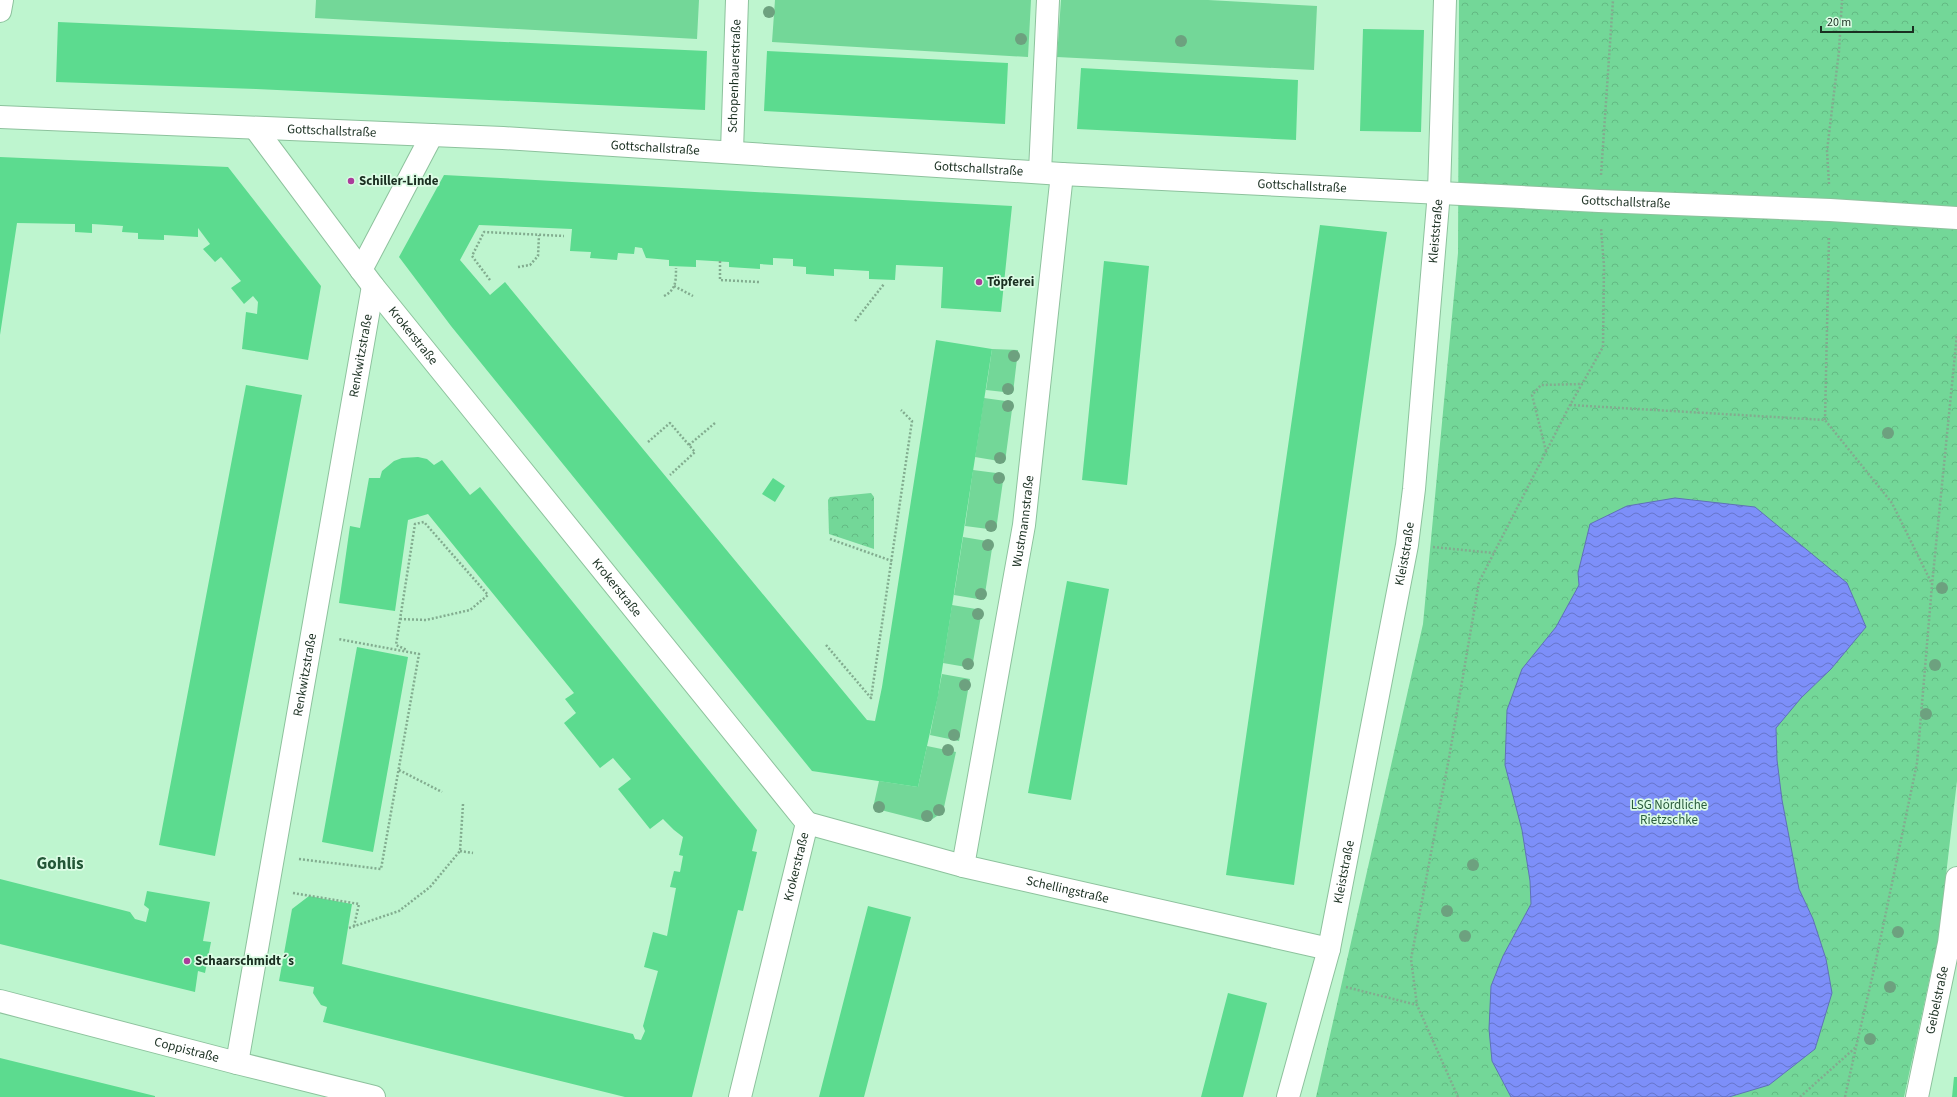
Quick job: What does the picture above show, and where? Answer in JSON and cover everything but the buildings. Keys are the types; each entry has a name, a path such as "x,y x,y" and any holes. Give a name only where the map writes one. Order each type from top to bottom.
{"street":[{"path":"0,11 2,0"},
{"name":"Schopenhauerstraße","path":"732,151 737,0"},
{"path":"1040,172 1048,0"},
{"name":"Kleiststraße","path":"1288,1097 1329,949 1407,545 1414,489 1439,192 1445,0"},
{"name":"Gottschallstraße","path":"0,117 432,135 732,151 1062,174 1599,201 1830,210 1957,218"},
{"name":"Krokerstraße","path":"255,128 367,278 807,823 740,1097"},
{"name":"Renkwitzstraße","path":"237,1063 312,635 367,278 432,135"},
{"name":"Wustmannstraße","path":"963,866 1024,525 1062,174"},
{"name":"Schellingstraße","path":"807,823 963,866 1329,949"},
{"name":"Geibelstraße","path":"1917,1097 1949,943 1957,878"},
{"name":"Coppistraße","path":"0,1001 374,1097"}],"path":[{"path":"1458,1097 1417,1005 1411,959 1450,750 1479,582 1570,405 1603,347 1604,266 1599,201 1613,0"},
{"path":"1842,0 1839,51 1827,151 1830,210 1826,420 1892,503 1932,584"},
{"path":"490,280 472,256 484,232 564,236"},
{"path":"518,267 530,266 538,256 539,235"},
{"path":"720,261 720,280 760,282"},
{"path":"664,296 672,290 676,283 676,268"},
{"path":"855,321 884,284"},
{"path":"674,286 693,296"},
{"path":"1845,1097 1875,965 1917,763 1932,584 1957,334"},
{"path":"1546,451 1532,395 1541,385 1582,384"},
{"path":"1570,405 1826,420"},
{"path":"1697,408 1698,412"},
{"path":"826,645 871,698 912,421 901,410"},
{"path":"648,442 670,423 695,452 670,475"},
{"path":"688,445 715,423"},
{"path":"400,619 426,620 470,610 488,595 424,522 415,524 400,619 396,645 411,652"},
{"path":"830,539 892,560"},
{"path":"1407,545 1494,553"},
{"path":"274,856 381,869 419,654 312,635"},
{"path":"399,770 442,792"},
{"path":"348,928 399,911 430,887 460,850 463,804"},
{"path":"460,850 473,852"},
{"path":"268,889 359,904 354,926"},
{"path":"1321,980 1417,1005"},
{"path":"1800,1097 1856,1046"}],"green space":[{"path":"316,0 699,0 697,39 315,18"},
{"path":"775,0 1031,0 1028,57 772,42"},
{"path":"1061,0 1208,0 1317,6 1314,70 1057,57"},
{"name":"LSG Nördliche Rietzschke","path":"1459,0 1957,0 1957,781 1939,935 1904,1097 1316,1097 1423,624 1458,253"},
{"path":"992,349 1018,350 1013,393 986,390"},
{"path":"984,398 1013,402 1005,462 975,457"},
{"path":"973,470 1004,474 996,530 965,526"},
{"path":"871,493 874,497 874,549 829,534 828,500 830,497"},
{"path":"963,537 993,542 984,600 954,595"},
{"path":"952,605 982,610 972,668 943,663"},
{"path":"942,674 970,679 959,741 930,735"},
{"path":"927,746 956,752 943,812 928,822 873,808 879,781 918,787"}],"water":[{"path":"1675,498 1755,507 1847,583 1866,627 1831,669 1801,698 1776,728 1777,760 1782,800 1799,889 1813,919 1826,959 1832,993 1815,1049 1769,1085 1729,1097 1511,1097 1492,1061 1489,1029 1491,986 1503,956 1531,904 1530,881 1522,830 1505,765 1507,710 1522,669 1556,627 1579,585 1578,573 1590,524 1627,506"}],"place":[{"name":"Schiller-Linde","path":"351,181"},
{"name":"Töpferei","path":"979,282"},
{"name":"Schaarschmidt´s","path":"187,961"}],"district":[{"name":"Gohlis","path":"60,864"}]}
